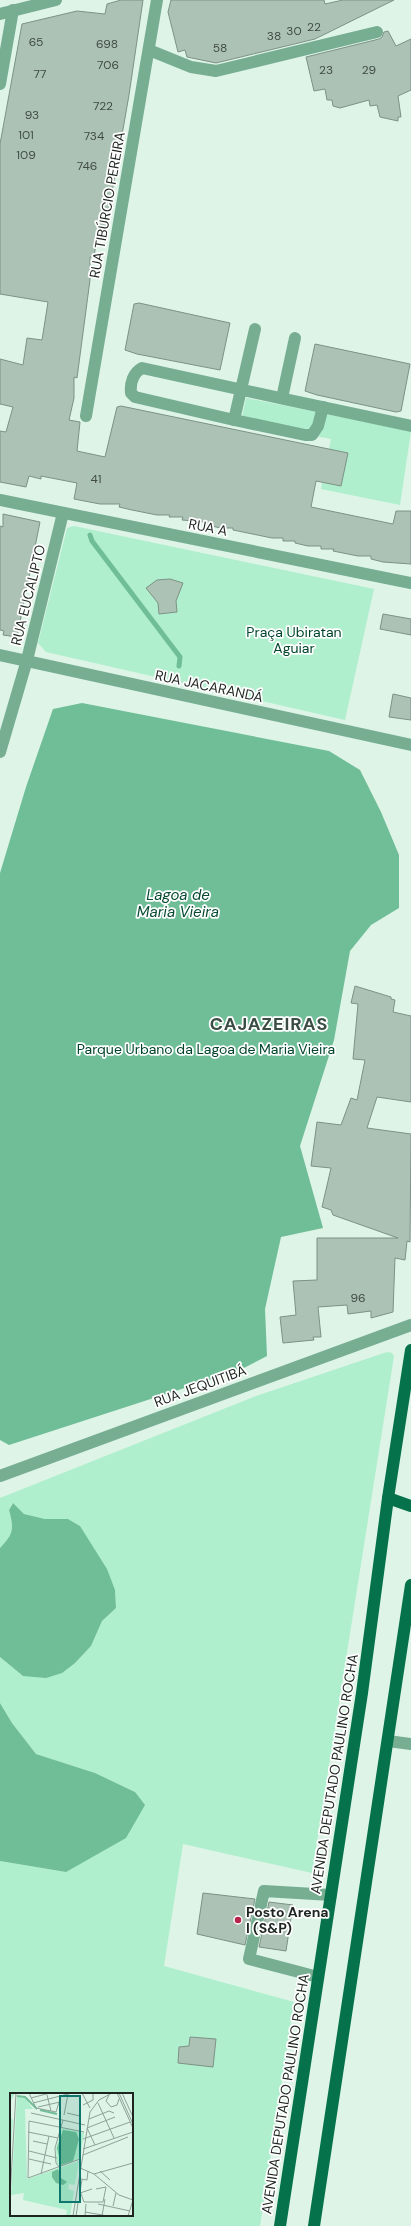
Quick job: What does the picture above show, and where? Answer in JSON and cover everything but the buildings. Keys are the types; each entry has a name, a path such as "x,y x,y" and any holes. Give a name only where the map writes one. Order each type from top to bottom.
{"main road":[{"name":"AVENIDA DEPUTADO PAULINO ROCHA","path":"280,2226 362,1693 388,1498 411,1350"},
{"path":"388,1498 411,1506"},
{"path":"314,2226 411,1585"}],"street":[{"path":"0,14 56,0"},
{"name":"RUA TIBÚRCIO PEREIRA","path":"86,416 157,0"},
{"path":"0,84 13,10"},
{"path":"149,50 191,67 216,71 377,32"},
{"path":"234,420 255,329"},
{"path":"282,398 295,338"},
{"path":"323,407 318,426 312,435 305,435 135,397 131,393 132,379 136,372 142,368 241,390 282,398 411,426"},
{"name":"RUA A","path":"0,500 411,583"},
{"name":"RUA EUCALIPTO","path":"0,752 27,660 63,513"},
{"name":"RUA JACARANDÁ","path":"0,655 411,745"},
{"name":"RUA JEQUITIBÁ","path":"0,1476 411,1325"},
{"path":"388,1741 411,1744"},
{"path":"318,1977 249,1959 264,1891 331,1895"}],"green space":[{"path":"246,398 411,431 400,505 321,489 331,439 241,422"},
{"name":"Praça Ubiratan Aguiar","path":"74,526 374,589 345,720 46,652 38,643 67,528"},
{"path":"387,1352 392,1353 394,1356 312,1873 183,1844 164,1966 294,2002 260,2226 0,2226 0,1861 66,1872 135,1792 95,1773 36,1754 12,1723 0,1703 0,1657 23,1676 75,1663 91,1646 102,1621 116,1608 115,1590 80,1526 68,1519 45,1519 24,1514 12,1503 9,1510 12,1530 0,1548 0,1498 256,1396"}],"water":[{"name":"Lagoa de Maria Vieira","path":"82,703 329,751 360,770 381,812 399,855 399,908 371,925 350,951 334,1040 300,1146 323,1228 281,1237 265,1309 267,1356 240,1370 9,1445 0,1440 0,873 26,787 53,709"},
{"path":"13,1503 24,1514 45,1519 68,1519 80,1526 107,1569 115,1590 116,1608 102,1621 91,1646 75,1663 62,1673 46,1678 23,1676 0,1657 0,1548 12,1530 9,1510"},
{"path":"0,1703 12,1723 36,1754 95,1773 135,1792 145,1805 126,1838 66,1872 0,1861"}],"waterway":[{"path":"90,535 92,541 180,657 179,666"}],"place":[{"name":"Posto Arena I (S&P)","path":"238,1920"}],"district":[{"name":"CAJAZEIRAS","path":"269,1024"}],"park label":[{"name":"Parque Urbano da Lagoa de Maria Vieira","path":"206,1049"}]}
